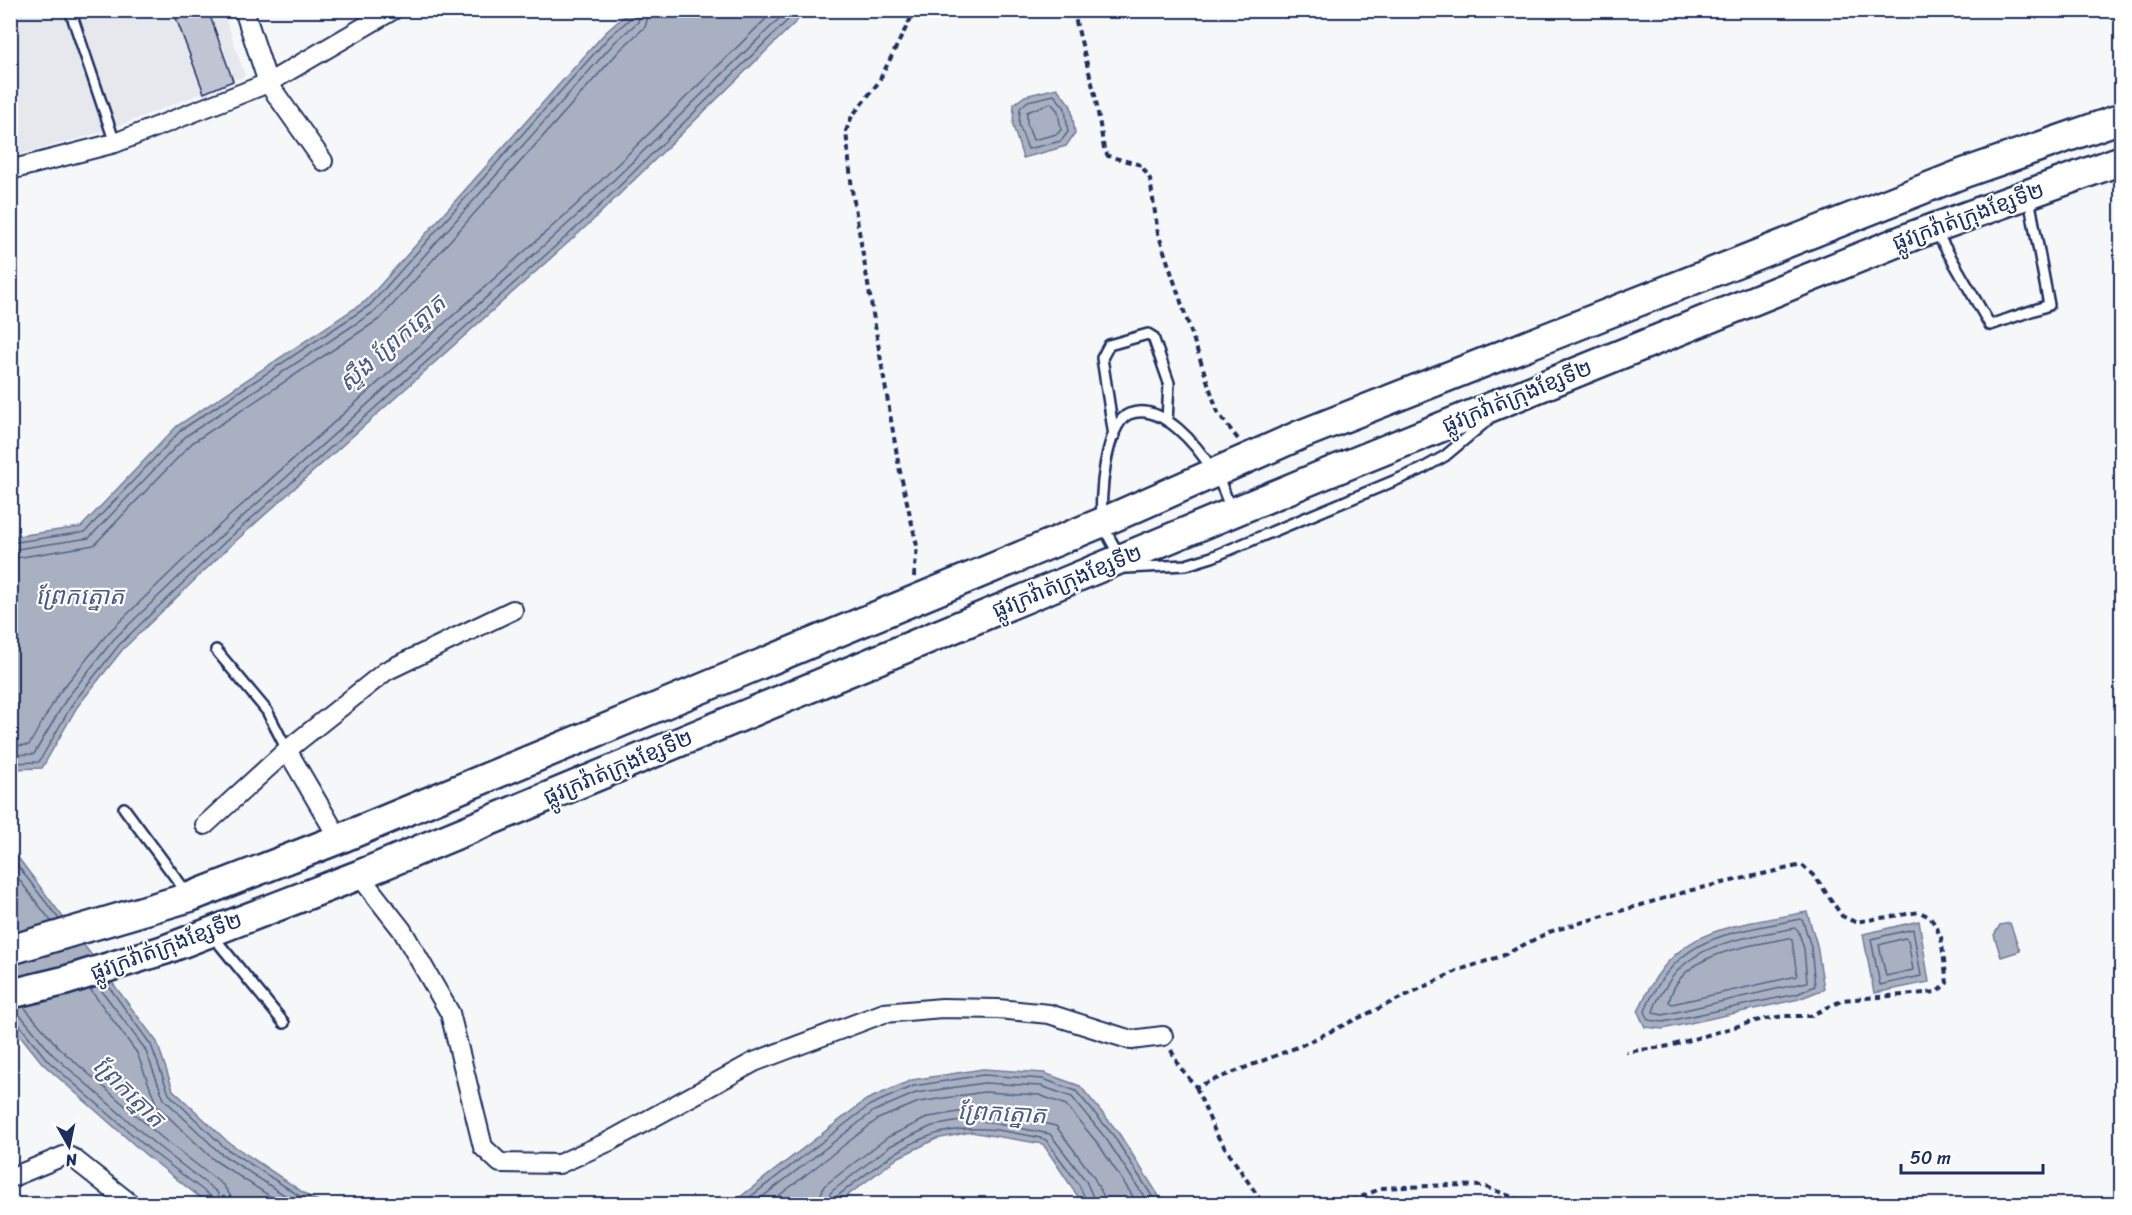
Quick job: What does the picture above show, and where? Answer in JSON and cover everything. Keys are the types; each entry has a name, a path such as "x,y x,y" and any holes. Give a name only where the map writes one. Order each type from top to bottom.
{"main road":[{"name":"ផ្លូវក្រវ៉ាត់ក្រុងខ្សែទី២","path":"10,950 190,897 339,839 1103,522 1300,435 1964,173 2121,118"},
{"name":"ផ្លូវក្រវ៉ាត់ក្រុងខ្សែទី២","path":"10,994 74,978 164,950 359,875 1317,477 1934,228 2121,160"},
{"path":"1300,435 1317,477"},
{"path":"713,684 729,721"}],"street":[{"path":"244,10 268,83 323,160"},
{"path":"10,171 115,143 268,83 393,10"},
{"path":"206,825 287,750 386,671 513,610"},
{"path":"287,750 339,839"},
{"path":"359,875 402,930 450,1013 483,1148 500,1163 559,1164 608,1142 754,1062 884,1013 942,1008 998,1009 1049,1014 1131,1040 1164,1036"},
{"path":"10,1178 66,1155 73,1158 130,1204"}],"lane":[{"path":"70,10 115,143"},
{"path":"1934,228 1990,325 2049,304 2028,194"},
{"path":"1114,436 1102,358 1109,345 1148,334 1153,337 1169,383 1167,421"},
{"path":"1232,513 1215,473 1186,437 1167,421 1152,413 1129,414 1123,417 1102,471 1103,522 1109,565 1186,565 1223,552 1420,470 1445,456 1513,398"},
{"path":"216,650 267,711 287,750"},
{"path":"124,808 190,897"},
{"path":"210,932 285,1023"}],"path":[{"path":"912,601 917,546 899,468 852,190 846,131 852,116 878,83 915,10"},
{"path":"1073,10 1095,95 1104,149 1108,156 1141,165 1150,179 1158,233 1218,413 1251,457"},
{"path":"1196,1087 1300,1046 1460,970 1502,956 1549,932 1752,875 1802,865 1816,878 1842,916 1855,922 1920,912 1931,918 1941,937 1947,983 1937,992 1843,1000 1810,1016 1784,1016 1755,1021 1670,1046 1626,1052"},
{"path":"1164,1036 1179,1066 1196,1087 1216,1134 1263,1204"},
{"path":"1331,1204 1356,1199 1382,1188 1450,1185 1483,1186 1531,1204"}],"shaded area":[{"path":"11,11 223,11 245,76 103,132 11,157"}],"water":[{"name":"ព្រែកត្នោត","path":"630,11 807,11 591,222 229,547 123,649 77,707 42,768 11,769 11,537 81,527 177,426 366,301 605,33"},
{"path":"1057,88 1071,106 1075,133 1066,146 1023,158 1013,126 1014,104 1025,96"},
{"name":"ព្រែកត្នោត","path":"10,847 157,1042 173,1090 228,1142 313,1199 327,1204 213,1204 201,1198 146,1155 43,1064 11,1024"},
{"path":"1807,912 1817,945 1824,989 1799,999 1663,1029 1645,1027 1638,1012 1652,984 1668,962 1685,947 1727,928"},
{"path":"1919,921 1929,982 1874,993 1863,934"},
{"path":"2010,923 2020,951 2001,957 1994,935 2000,925"},
{"name":"ព្រែកត្នោត","path":"983,1069 1044,1073 1080,1086 1118,1132 1164,1204 1083,1204 1043,1144 971,1132 936,1139 899,1157 836,1204 731,1204 866,1100 912,1080"}],"building":[{"path":"173,10 208,10 233,81 204,93"}],"water label":[{"name":"ស្ទឹង ព្រែកត្នោត","path":"392,343"}]}
